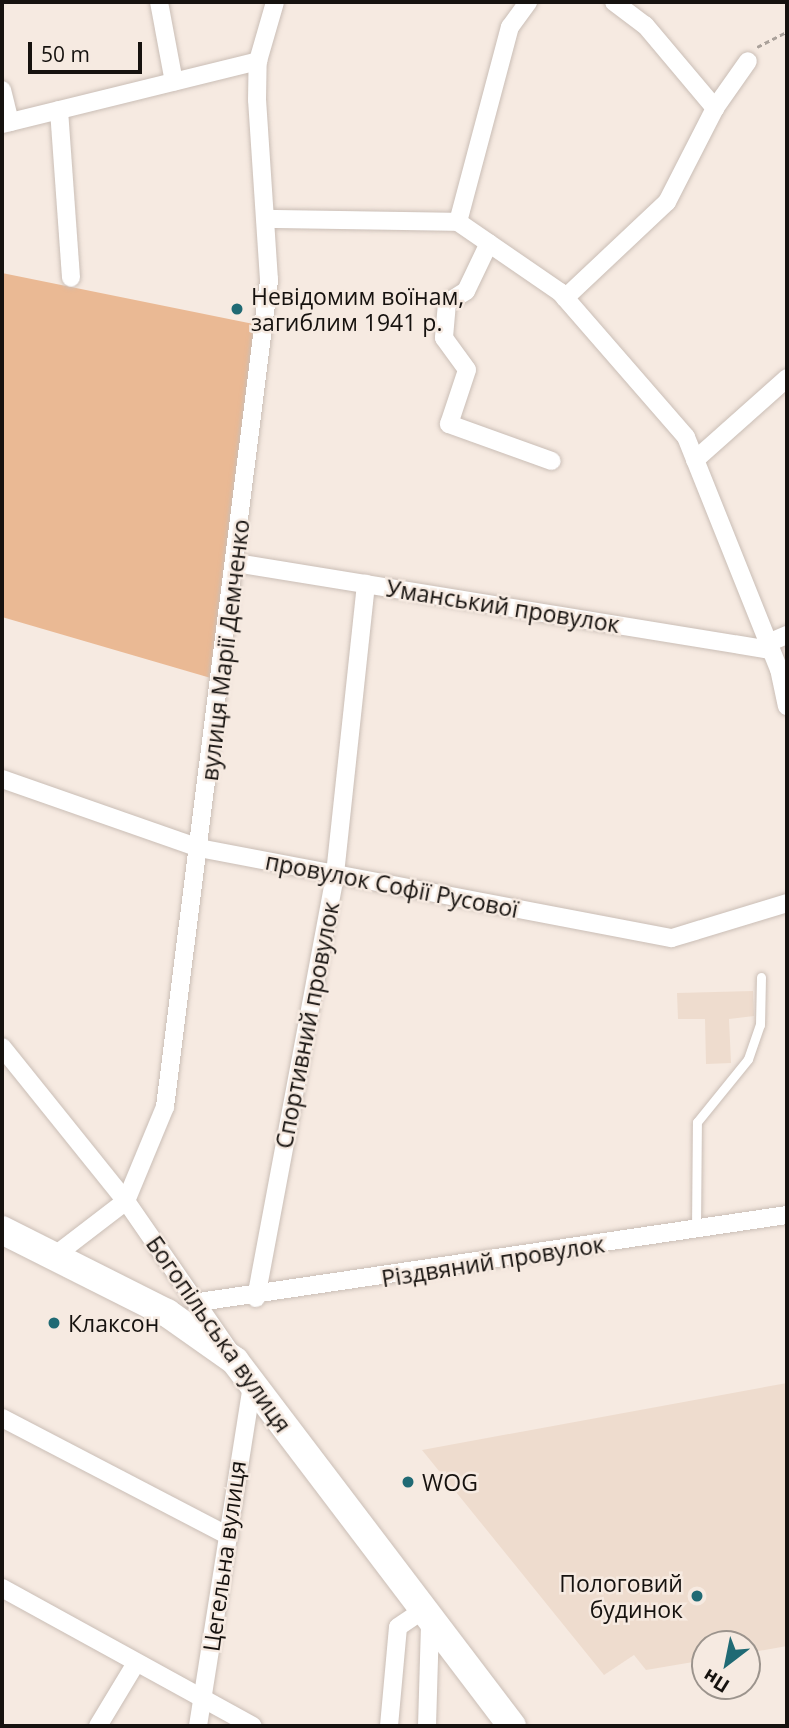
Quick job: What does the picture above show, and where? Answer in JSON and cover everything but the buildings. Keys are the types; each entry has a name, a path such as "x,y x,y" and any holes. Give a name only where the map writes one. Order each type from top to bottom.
{"main road":[{"path":"2,1230 205,1335 235,1360"},
{"name":"Богопільська вулиця","path":"235,1360 425,1618 512,1726"}],"street":[{"path":"159,2 174,82"},
{"name":"вулиця Марії Демченко","path":"126,1201 164,1107 236,563 269,280 270,219 258,61 275,2"},
{"path":"458,222 510,27 528,2"},
{"path":"614,2 645,25 715,108"},
{"path":"2,90 6,123 258,61"},
{"path":"565,298 667,202 715,108 748,61"},
{"path":"59,110 71,278"},
{"path":"270,219 458,222 565,298 686,437 769,646 787,706"},
{"path":"489,243 466,291 447,303 444,338 467,370 449,424 552,461"},
{"path":"695,460 787,378"},
{"name":"Уманський провулок","path":"236,563 769,646"},
{"name":"Спортивний провулок","path":"256,1298 335,874 366,584"},
{"path":"769,646 787,635"},
{"name":"провулок Софії Русової","path":"2,779 199,848 672,938 787,903"},
{"name":"Богопільська вулиця","path":"2,1047 126,1201 199,1302 235,1360"},
{"path":"53,1257 126,1201"},
{"name":"Різдвяний провулок","path":"199,1302 256,1298 787,1215"},
{"name":"Цегельна вулиця","path":"198,1726 252,1385"},
{"path":"2,1418 229,1536"},
{"path":"2,1588 253,1726"},
{"path":"389,1726 398,1627 425,1618 428,1726"},
{"path":"98,1726 136,1663"}],"lane":[{"path":"696,1229 697,1122 748,1059 760,1026 761,977"}],"path":[{"path":"748,61 764,40 787,32"}],"shaded area":[{"path":"2,273 263,326 221,681 2,617"},
{"path":"753,991 754,1016 729,1019 731,1063 706,1064 705,1019 678,1019 677,993"},
{"path":"787,1383 787,1646 761,1651 761,1630 691,1630 691,1662 646,1670 634,1655 604,1675 422,1450"}],"place":[{"name":"Невідомим воїнам, загиблим 1941 р.","path":"237,309"},
{"name":"Клаксон","path":"54,1323"},
{"name":"WOG","path":"408,1482"},
{"name":"Пологовий будинок","path":"697,1596"}]}
